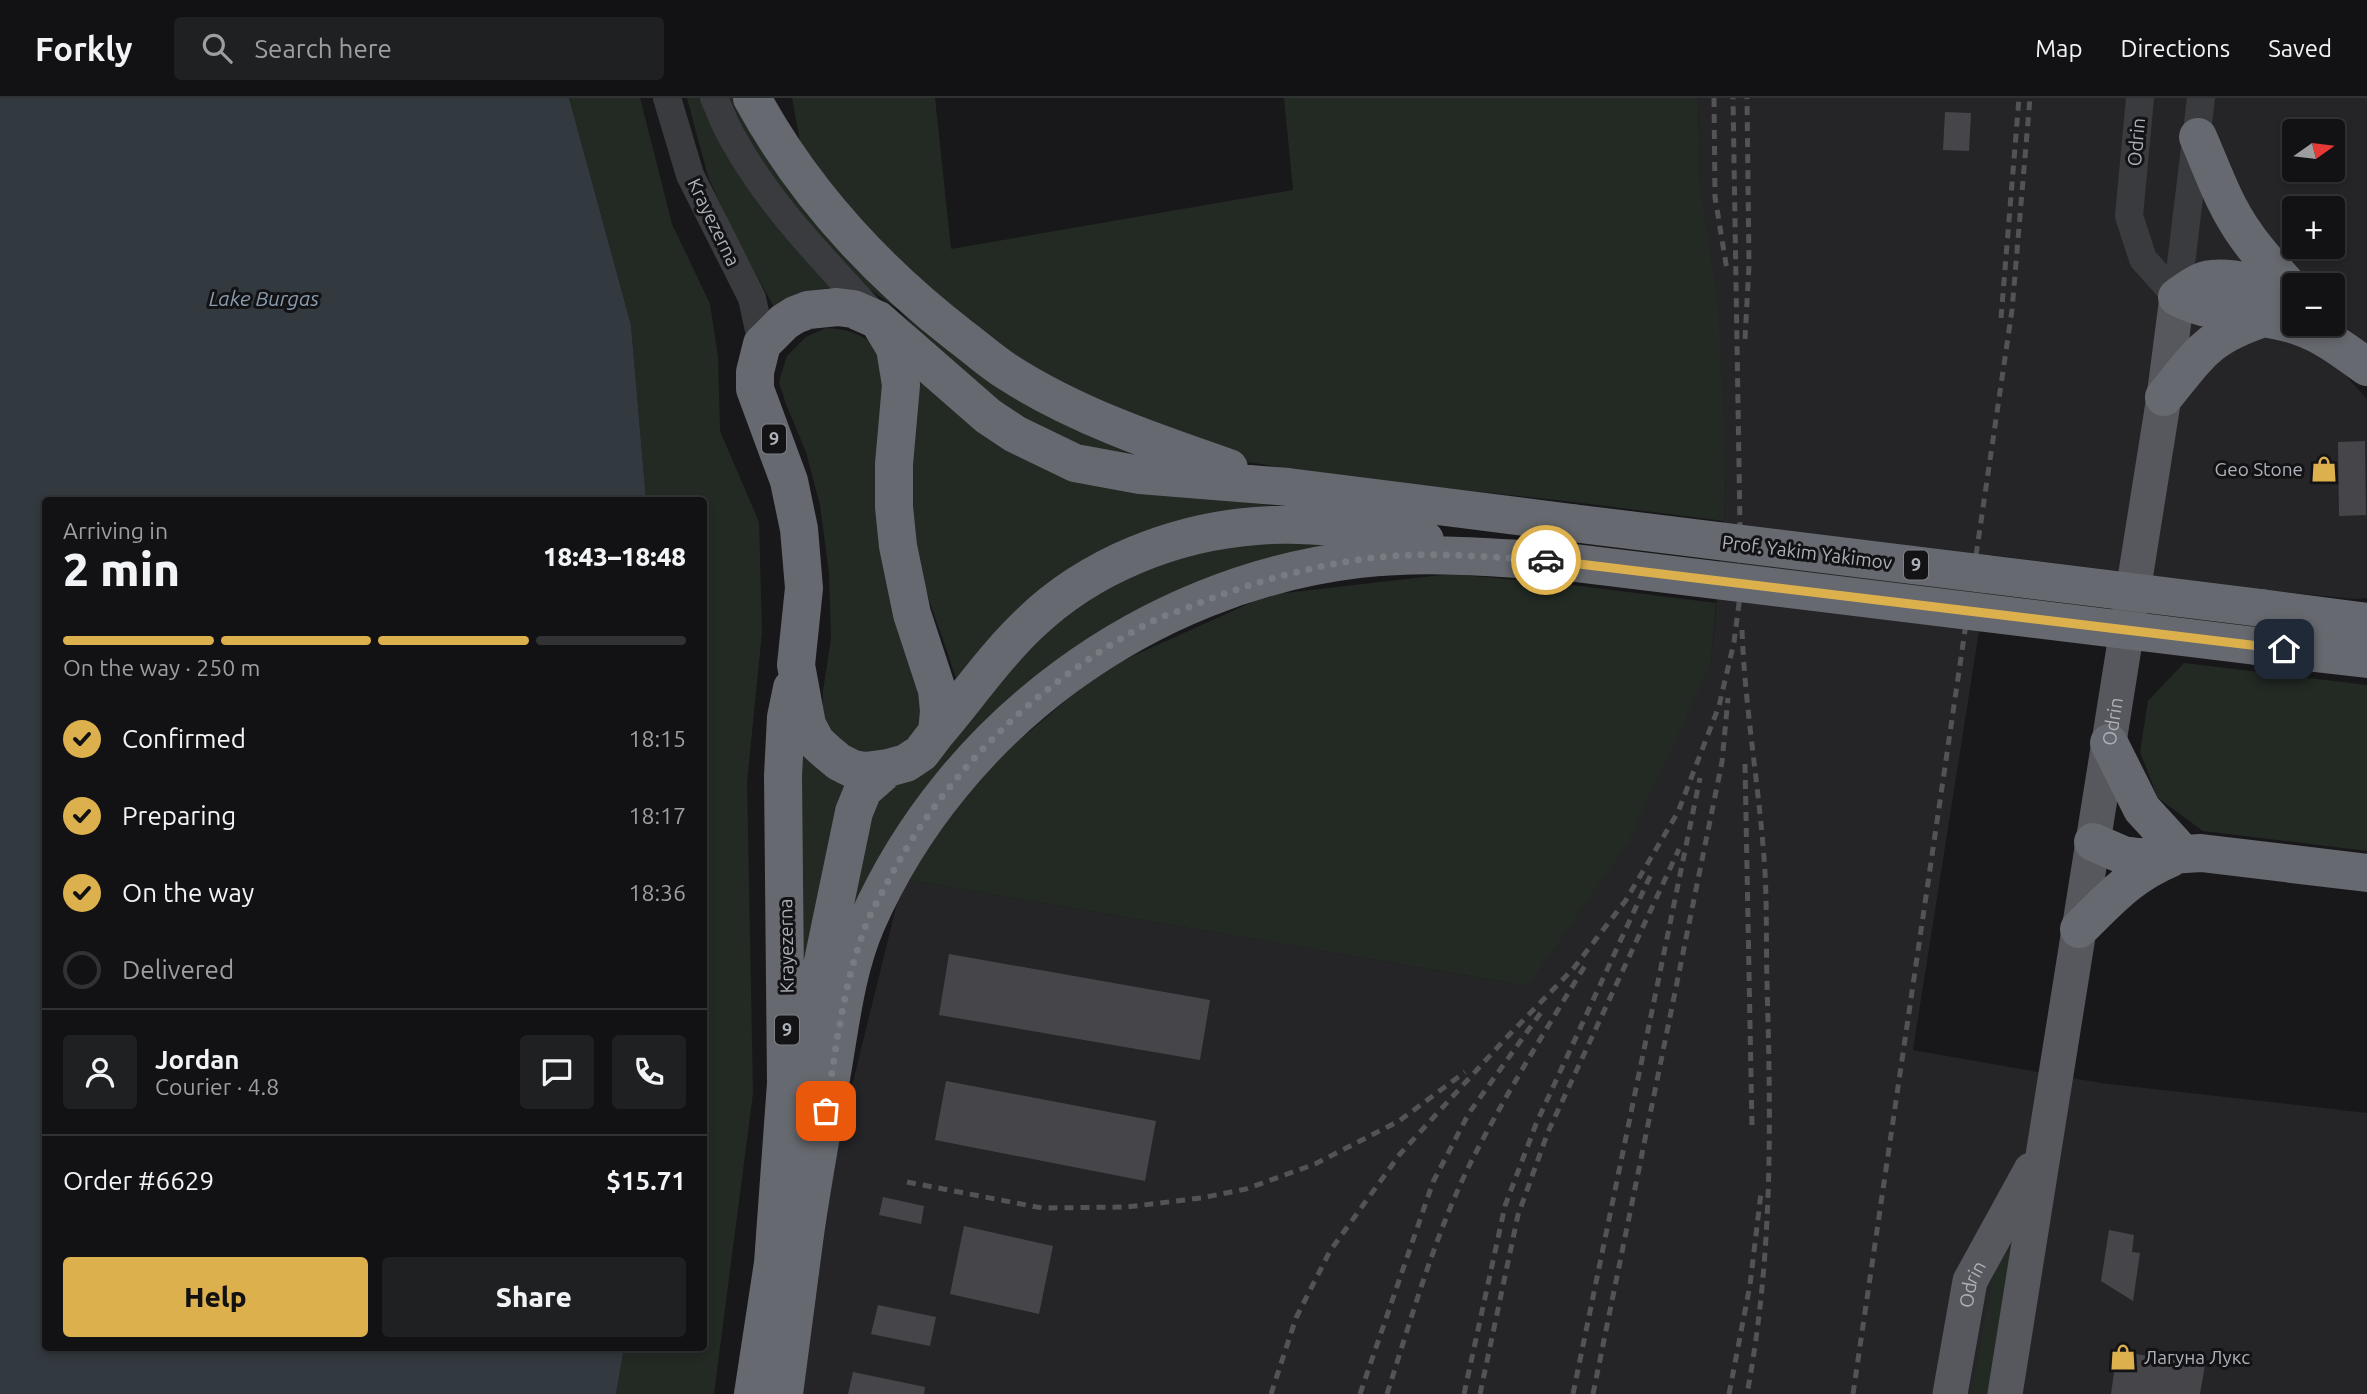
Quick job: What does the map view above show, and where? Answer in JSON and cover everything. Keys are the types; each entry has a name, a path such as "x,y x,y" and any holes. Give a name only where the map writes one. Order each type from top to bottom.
{"highway":[{"path":"752,98 768,128 813,193 869,258 933,315 1005,371 1081,411 1153,442 1288,487"},
{"path":"2198,137 2243,233 2282,280"},
{"path":"2282,291 2210,279 2195,284 2177,297 2207,309 2264,318 2309,329 2367,367"},
{"name":"9","path":"796,665 804,588 799,529 785,469 755,388 755,372 762,344 774,330 794,315 822,307 853,309 878,320 988,416 1016,434 1075,463 1140,475 1288,487"},
{"path":"2164,397 2204,348 2238,327 2264,318"},
{"path":"878,320 895,348 899,364 901,385 894,464 894,507 898,546 912,614 937,690 939,711 936,732"},
{"path":"2337,336 2367,367"},
{"name":"Prof. Yakim Yakimov","path":"1288,487 2367,622"},
{"path":"796,665 807,725 816,742 839,762 853,769 865,771 888,768 921,753 997,657 1031,621 1071,590 1114,565 1160,546 1207,533 1256,526 1306,526 1376,532 1567,562"},
{"name":"9","path":"784,1394 804,1240 848,981 866,923 894,870 920,827 957,776 999,732 1044,692 1094,655 1147,624 1256,581 1359,559 1443,554 1567,562"},
{"name":"Prof. Yakim Yakimov","path":"1567,562 2367,659"},
{"path":"2312,615 2367,612"},
{"name":"Krayezerna","path":"753,1394 773,1263 783,1150 788,1036 784,754 786,717 796,665"},
{"path":"2109,743 2142,809 2186,851"},
{"path":"804,1240 811,1045 817,990 858,800 863,790 888,768"},
{"path":"2093,842 2129,834 2147,836 2186,851 2367,873"},
{"path":"2079,929 2123,885 2150,867 2186,851"}],"main road":[{"name":"Odrin","path":"2005,1394 2164,397 2177,297"},
{"name":"Odrin","path":"1950,1394 1970,1281 2043,1147"}],"street":[{"name":"Krayezerna","path":"667,98 690,175 752,298 762,344"},
{"path":"713,98 732,137 764,188 878,320"},
{"name":"Odrin","path":"2140,98 2129,216 2143,259 2177,297"},
{"name":"Odrin","path":"2177,297 2201,98"}],"shaded area":[{"path":"569,98 640,98 672,224 710,304 718,357 720,431 759,522 762,632 747,782 753,1093 714,1394 616,1394 623,1351 707,1351 707,497 646,497 631,325"},
{"path":"687,98 704,98 838,287 805,293 775,309 731,228 708,176"},
{"path":"725,98 744,98 835,233 1159,468 1031,430 936,351 898,309 859,282 770,178"},
{"path":"792,98 935,98 951,249 1293,190 1284,98 1698,98 1700,188 1718,306 1726,473 1724,521 1344,477 1241,461 1119,416 1001,351 888,256 802,152"},
{"path":"1698,98 2367,98 2367,350 2322,349 2367,399 2367,598 2264,590 1991,555 1913,1050 2101,1083 2367,1113 2367,1394 803,1394 835,1155 903,879 1528,986 1711,663 1726,473 1700,188"},
{"path":"826,328 856,334 883,352 926,721 894,753 850,752 835,739 823,718 823,691 831,639 829,573 820,505 806,452 779,382 787,356 806,337"},
{"path":"917,364 958,403 1223,499 1362,518 1128,544 960,692 923,580 911,520 910,453"},
{"path":"1346,542 1288,565 991,727 839,979 869,800 1032,631 1179,547"},
{"path":"1450,574 1564,584 1716,603 1711,663 1628,842 1528,986 903,879 985,769 1102,670 1268,595"},
{"path":"2184,663 2367,685 2367,851 2203,831 2158,798 2140,752 2148,701"},
{"path":"810,752 858,782 803,1034 797,757"},
{"path":"1998,1252 2010,1253 1988,1394 1971,1394"}],"water":[{"name":"Lake Burgas","path":"0,98 569,98 631,325 646,497 42,497 42,1351 623,1351 616,1394 0,1394"}],"building":[{"path":"1945,112 1971,113 1969,151 1943,150"},
{"path":"2365,441 2366,515 2339,516 2338,442"},
{"path":"949,954 1210,1000 1200,1060 939,1015"},
{"path":"946,1081 1156,1121 1145,1181 935,1140"},
{"path":"883,1197 924,1206 921,1224 879,1215"},
{"path":"964,1226 1053,1246 1039,1314 950,1294"},
{"path":"2109,1230 2134,1235 2132,1252 2140,1253 2133,1301 2101,1281"},
{"path":"878,1305 936,1317 930,1346 871,1334"},
{"path":"2117,1351 2205,1365 2200,1394 2111,1394"},
{"path":"853,1372 925,1387 924,1394 848,1394"}],"railway":[{"path":"1714,98 1715,197 1727,270"},
{"path":"1271,1394 1296,1318 1330,1251 1400,1154 1573,969 1626,900 1678,812 1719,706 1734,642 1741,588 1733,98"},
{"path":"1745,339 1749,265 1747,98"},
{"path":"2001,318 2019,98"},
{"path":"1853,1394 2012,310 2030,98"},
{"path":"1742,630 1765,872 1769,1087 1766,1240 1762,1291 1747,1394"},
{"path":"1593,1394 1722,762 1728,698"},
{"path":"1745,764 1752,1128"},
{"path":"1573,1394 1700,778"},
{"path":"1480,1394 1518,1215 1548,1132 1679,849"},
{"path":"1464,1394 1505,1206 1536,1124 1653,870"},
{"path":"1387,1394 1426,1274 1460,1186 1500,1109 1586,964"},
{"path":"1360,1394 1433,1182 1469,1113 1542,1011"},
{"path":"907,1182 1042,1208 1127,1207 1201,1198 1246,1189 1315,1164 1399,1121 1465,1072"},
{"path":"1729,1394 1750,1285 1761,1193"}],"way so far":[{"path":"826,1111 848,981 866,923 875,905 920,827 957,776 999,732 1044,692 1094,655 1147,624 1256,581 1359,559 1443,554 1546,560"}],"place":[{"name":"Geo Stone","path":"2324,469"},
{"name":"Лагуна Лукс","path":"2123,1357"}],"route":[{"path":"1546,560 2284,649"}]}
